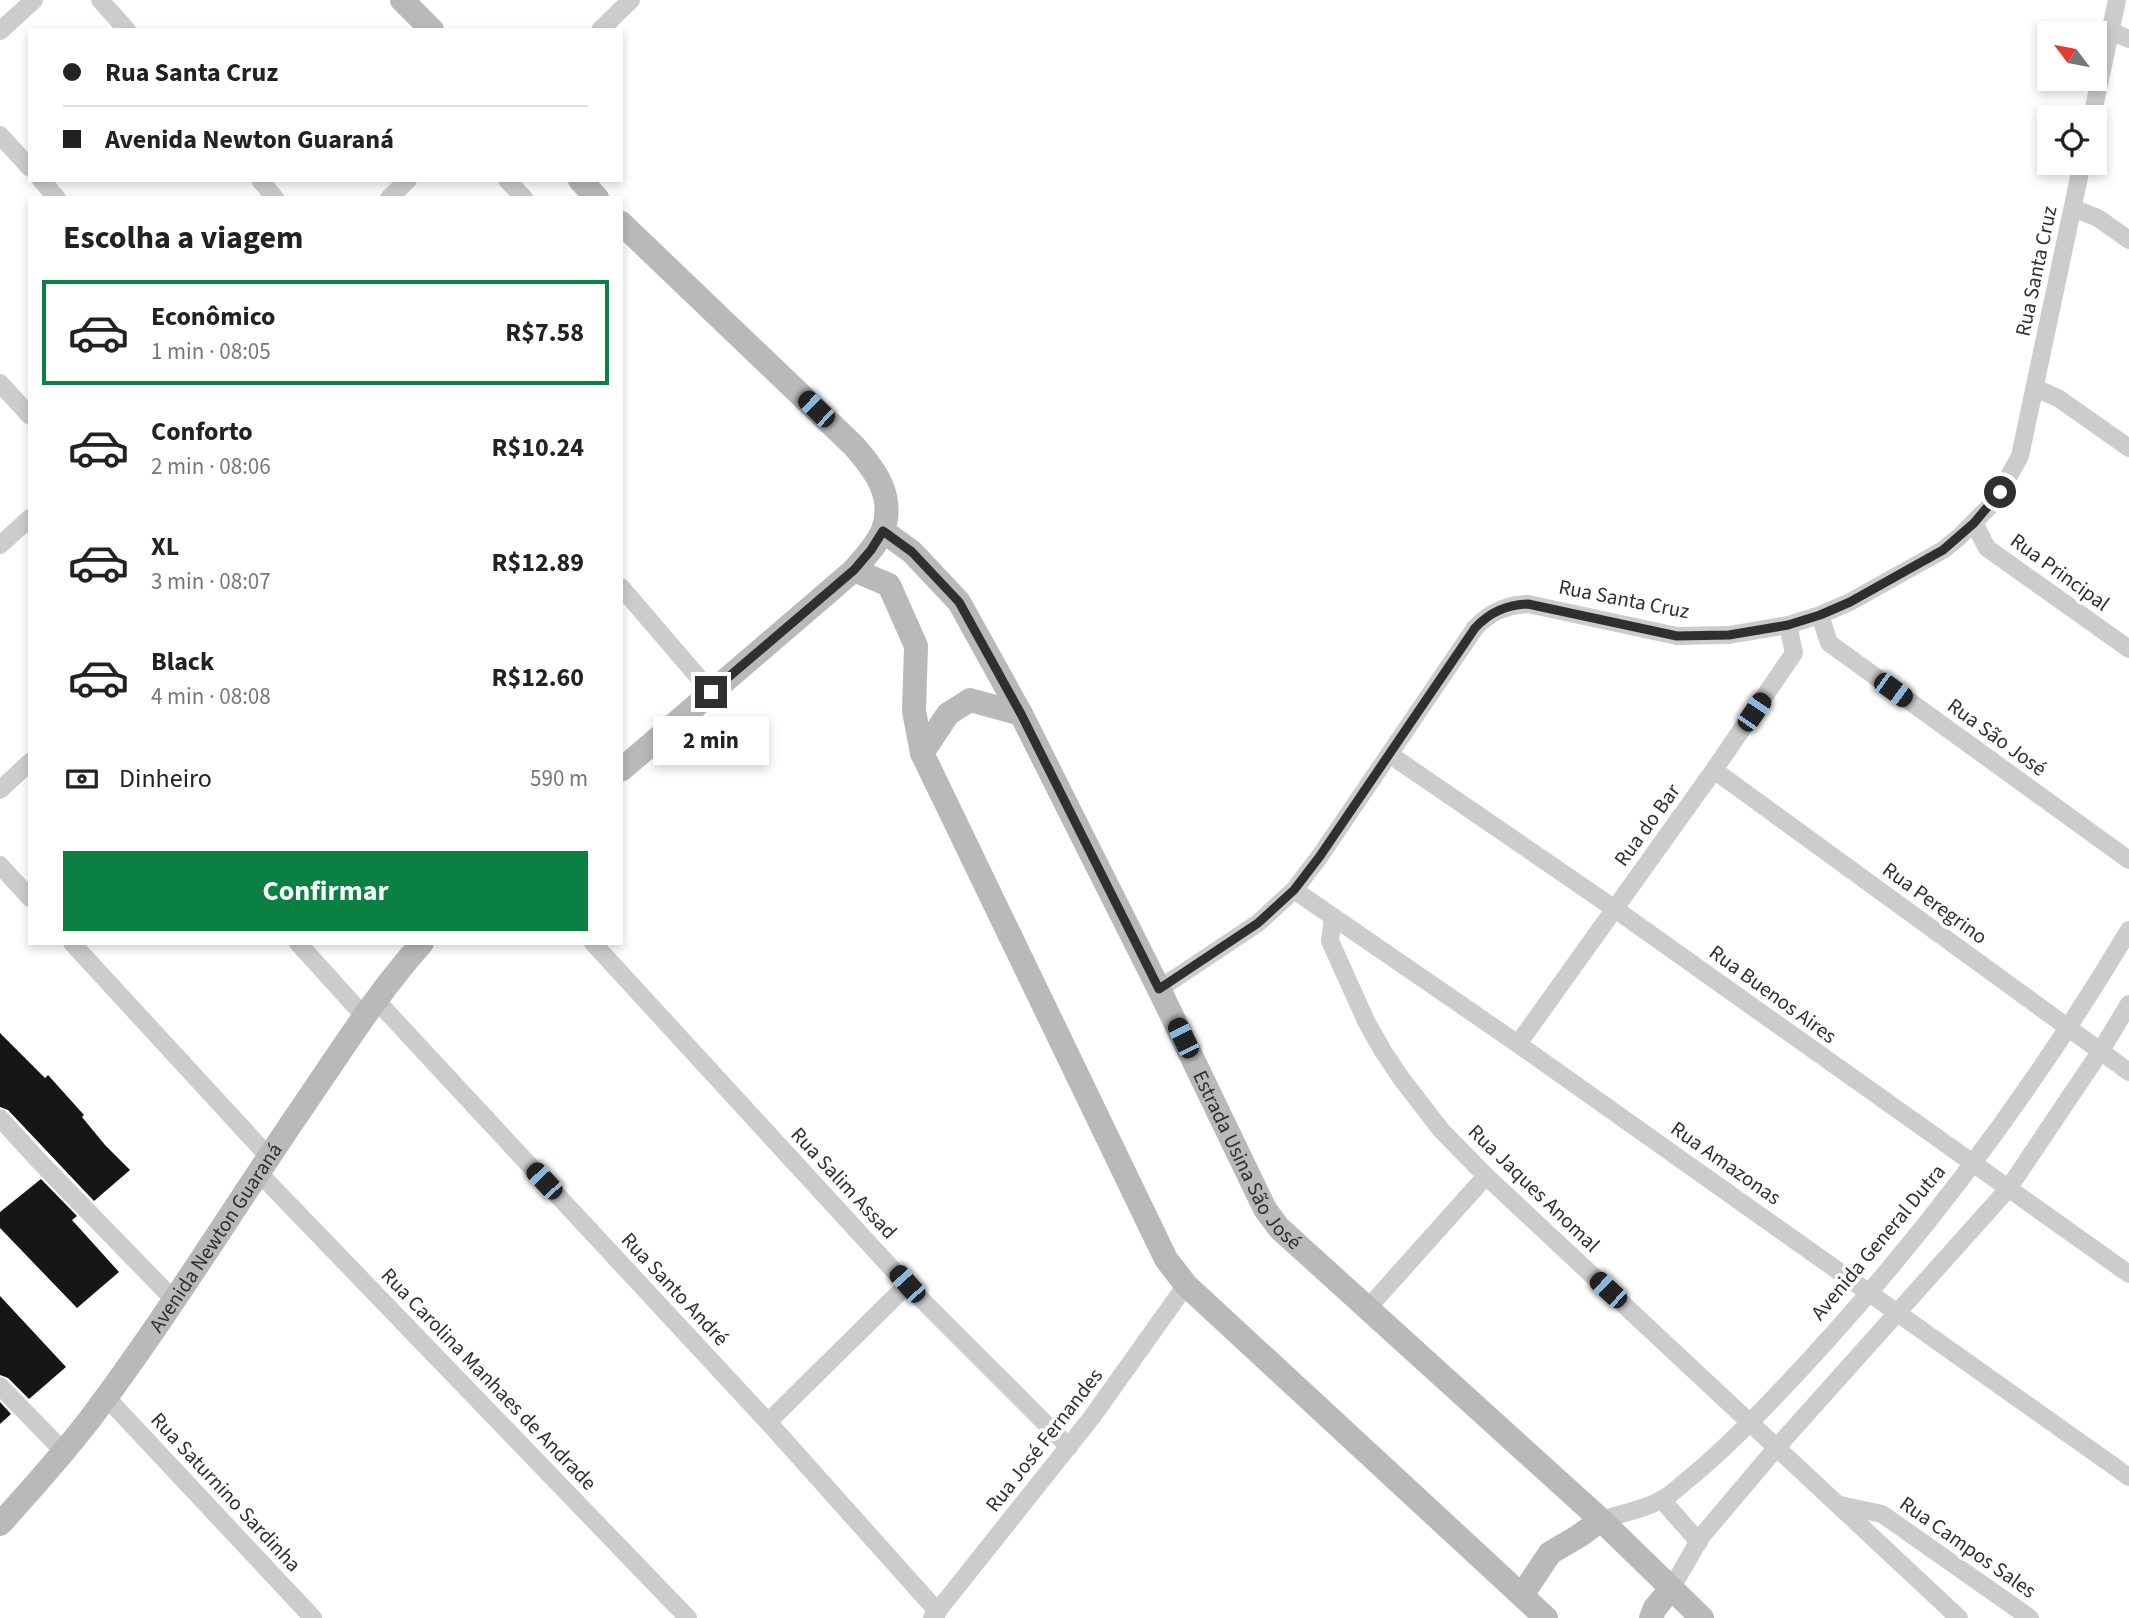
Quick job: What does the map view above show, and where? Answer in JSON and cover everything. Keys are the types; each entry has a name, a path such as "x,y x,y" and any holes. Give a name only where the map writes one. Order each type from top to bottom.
{"main road":[{"path":"402,0 430,28"},
{"path":"582,182 595,196"},
{"path":"623,225 855,446 873,468 884,488 887,507 883,531 854,570 623,768"},
{"name":"Estrada Usina São José","path":"883,531 912,552 959,602 1021,714 1159,989 1265,1209 1279,1228 1601,1520 1702,1618"},
{"path":"854,570 888,585 916,646 914,711 922,753 1166,1259 1186,1285 1546,1618"},
{"path":"922,753 948,714 970,700 1021,714"},
{"name":"Avenida Newton Guaraná","path":"0,1524 64,1452 106,1396 371,1008 420,945"},
{"path":"1522,1595 1550,1553 1601,1520"},
{"path":"1651,1618 1655,1608 1671,1589"}],"street":[{"path":"0,31 34,0"},
{"path":"100,0 125,28"},
{"path":"602,28 631,0"},
{"path":"2095,105 2117,0"},
{"path":"2110,31 2129,39"},
{"path":"0,135 28,166"},
{"name":"Rua Santa Cruz","path":"1159,989 1258,923 1294,890 1314,865 1475,628 1503,608 1515,605 1540,606 1677,636 1729,635 1788,625 1850,602 1943,550 1974,523 2000,492 2020,456 2080,175"},
{"path":"43,182 55,196"},
{"path":"262,182 273,196"},
{"path":"391,196 406,182"},
{"path":"509,182 522,196"},
{"path":"2073,208 2098,218 2129,240"},
{"path":"0,383 28,414"},
{"path":"2035,388 2058,398 2129,448"},
{"path":"0,545 28,520"},
{"name":"Rua Principal","path":"1974,523 1987,548 2129,649"},
{"path":"623,589 711,692"},
{"name":"Rua São José","path":"1820,615 1829,643 2129,860"},
{"name":"Rua do Bar","path":"1518,1044 1714,770 1794,653 1788,625"},
{"name":"Rua Buenos Aires","path":"1389,754 1615,909 2129,1274"},
{"path":"0,790 28,764"},
{"name":"Rua Peregrino","path":"1714,770 2129,1072"},
{"path":"0,865 28,896"},
{"name":"Rua Amazonas","path":"1294,890 1518,1044 2129,1477"},
{"name":"Rua Jaques Anomal","path":"1333,917 1330,941 1367,1023 1401,1078 1441,1130 1486,1176 1959,1618"},
{"name":"Avenida General Dutra","path":"1601,1520 1662,1500 1718,1455 1784,1388 1868,1292 1972,1164 2067,1028 2129,930"},
{"name":"Rua Carolina Manhaes de Andrade","path":"74,945 263,1164 688,1618"},
{"name":"Rua Santo André","path":"300,945 371,1008 768,1422 935,1615"},
{"name":"Rua Salim Assad","path":"595,945 907,1284 1069,1447"},
{"path":"1671,1589 1699,1542 1777,1447 2008,1189 2129,1004"},
{"path":"0,1118 174,1300"},
{"path":"1367,1309 1486,1176"},
{"path":"768,1422 907,1284"},
{"name":"Rua José Fernandes","path":"935,1615 1069,1447 1186,1285"},
{"path":"0,1386 64,1452"},
{"name":"Rua Saturnino Sardinha","path":"106,1396 313,1618"},
{"path":"1662,1500 1699,1542"},
{"name":"Rua Campos Sales","path":"1840,1505 1882,1514 2030,1618"}],"building":[{"path":"0,1033 45,1078 48,1075 84,1115 82,1117 105,1145 130,1170 94,1201 8,1110 0,1107"},
{"path":"41,1179 77,1216 72,1220 119,1272 77,1308 0,1228 0,1212"},
{"path":"0,1296 66,1367 29,1399 8,1378 0,1375"},
{"path":"0,1402 11,1414 0,1424"}],"route":[{"path":"711,692 854,570 883,531 912,552 959,602 1021,714 1159,989 1258,923 1294,890 1475,628 1492,613 1515,605 1528,604 1677,636 1729,635 1788,625 1850,602 1943,550 1974,523 2000,492"}]}
